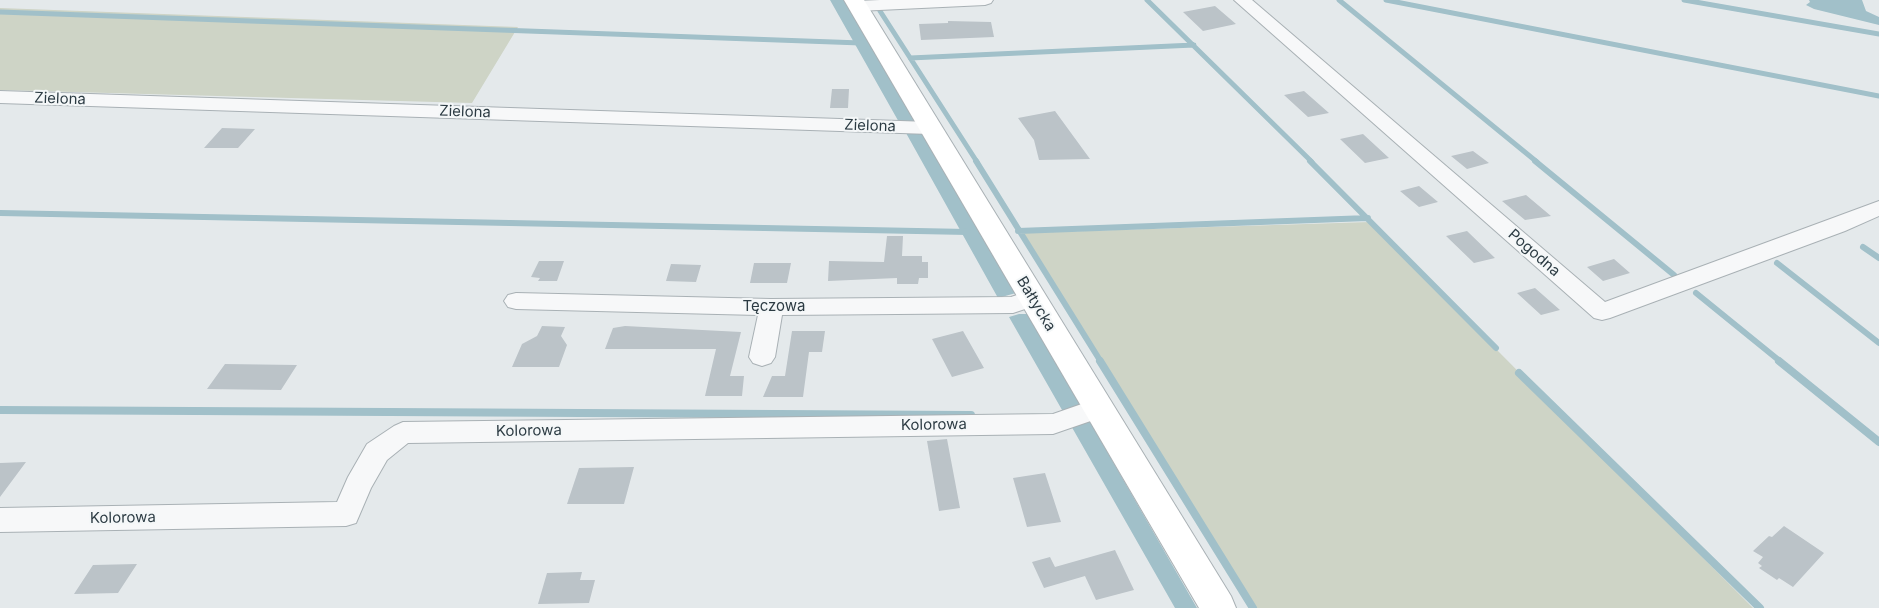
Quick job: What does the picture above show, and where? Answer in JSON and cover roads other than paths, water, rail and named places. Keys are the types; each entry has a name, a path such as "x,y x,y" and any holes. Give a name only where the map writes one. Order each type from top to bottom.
{"main road":[{"name":"Bałtycka","path":"856,3 1032,298 1083,414 1218,608"}],"street":[{"path":"856,3 985,0"},
{"name":"Pogodna","path":"1242,0 1602,312 1837,226 1879,208"},
{"name":"Zielona","path":"0,97 930,128"},
{"name":"Tęczowa","path":"516,301 771,307 1014,305 1032,298"},
{"path":"762,357 771,307"},
{"name":"Kolorowa","path":"0,520 346,514 358,485 377,452 403,433 1053,424 1083,414"}],"water":[{"path":"830,0 845,0 917,121 900,124"},
{"path":"1809,0 1862,0 1866,11 1879,17 1879,25 1814,9 1806,5 1810,2"},
{"path":"906,133 924,133 1016,293 998,298"},
{"path":"1028,314 1197,608 1175,608 1009,317"}],"waterway":[{"path":"1147,0 1193,45"},
{"path":"1339,0 1537,162"},
{"path":"1386,0 1879,96"},
{"path":"1684,0 1879,34"},
{"path":"880,11 910,58"},
{"path":"0,12 861,43"},
{"path":"910,58 1193,45"},
{"path":"1193,45 1312,162"},
{"path":"910,58 977,162"},
{"path":"976,161 1019,231"},
{"path":"1310,161 1367,218"},
{"path":"1535,161 1674,275"},
{"path":"0,213 968,232"},
{"path":"1019,231 1367,218"},
{"path":"1367,218 1496,348"},
{"path":"1019,231 1101,362"},
{"path":"1863,247 1879,258"},
{"path":"1777,263 1879,343"},
{"path":"1696,293 1781,362"},
{"path":"1100,361 1253,608"},
{"path":"1779,361 1879,442"},
{"path":"1519,373 1760,608"},
{"path":"0,410 971,415"}]}
